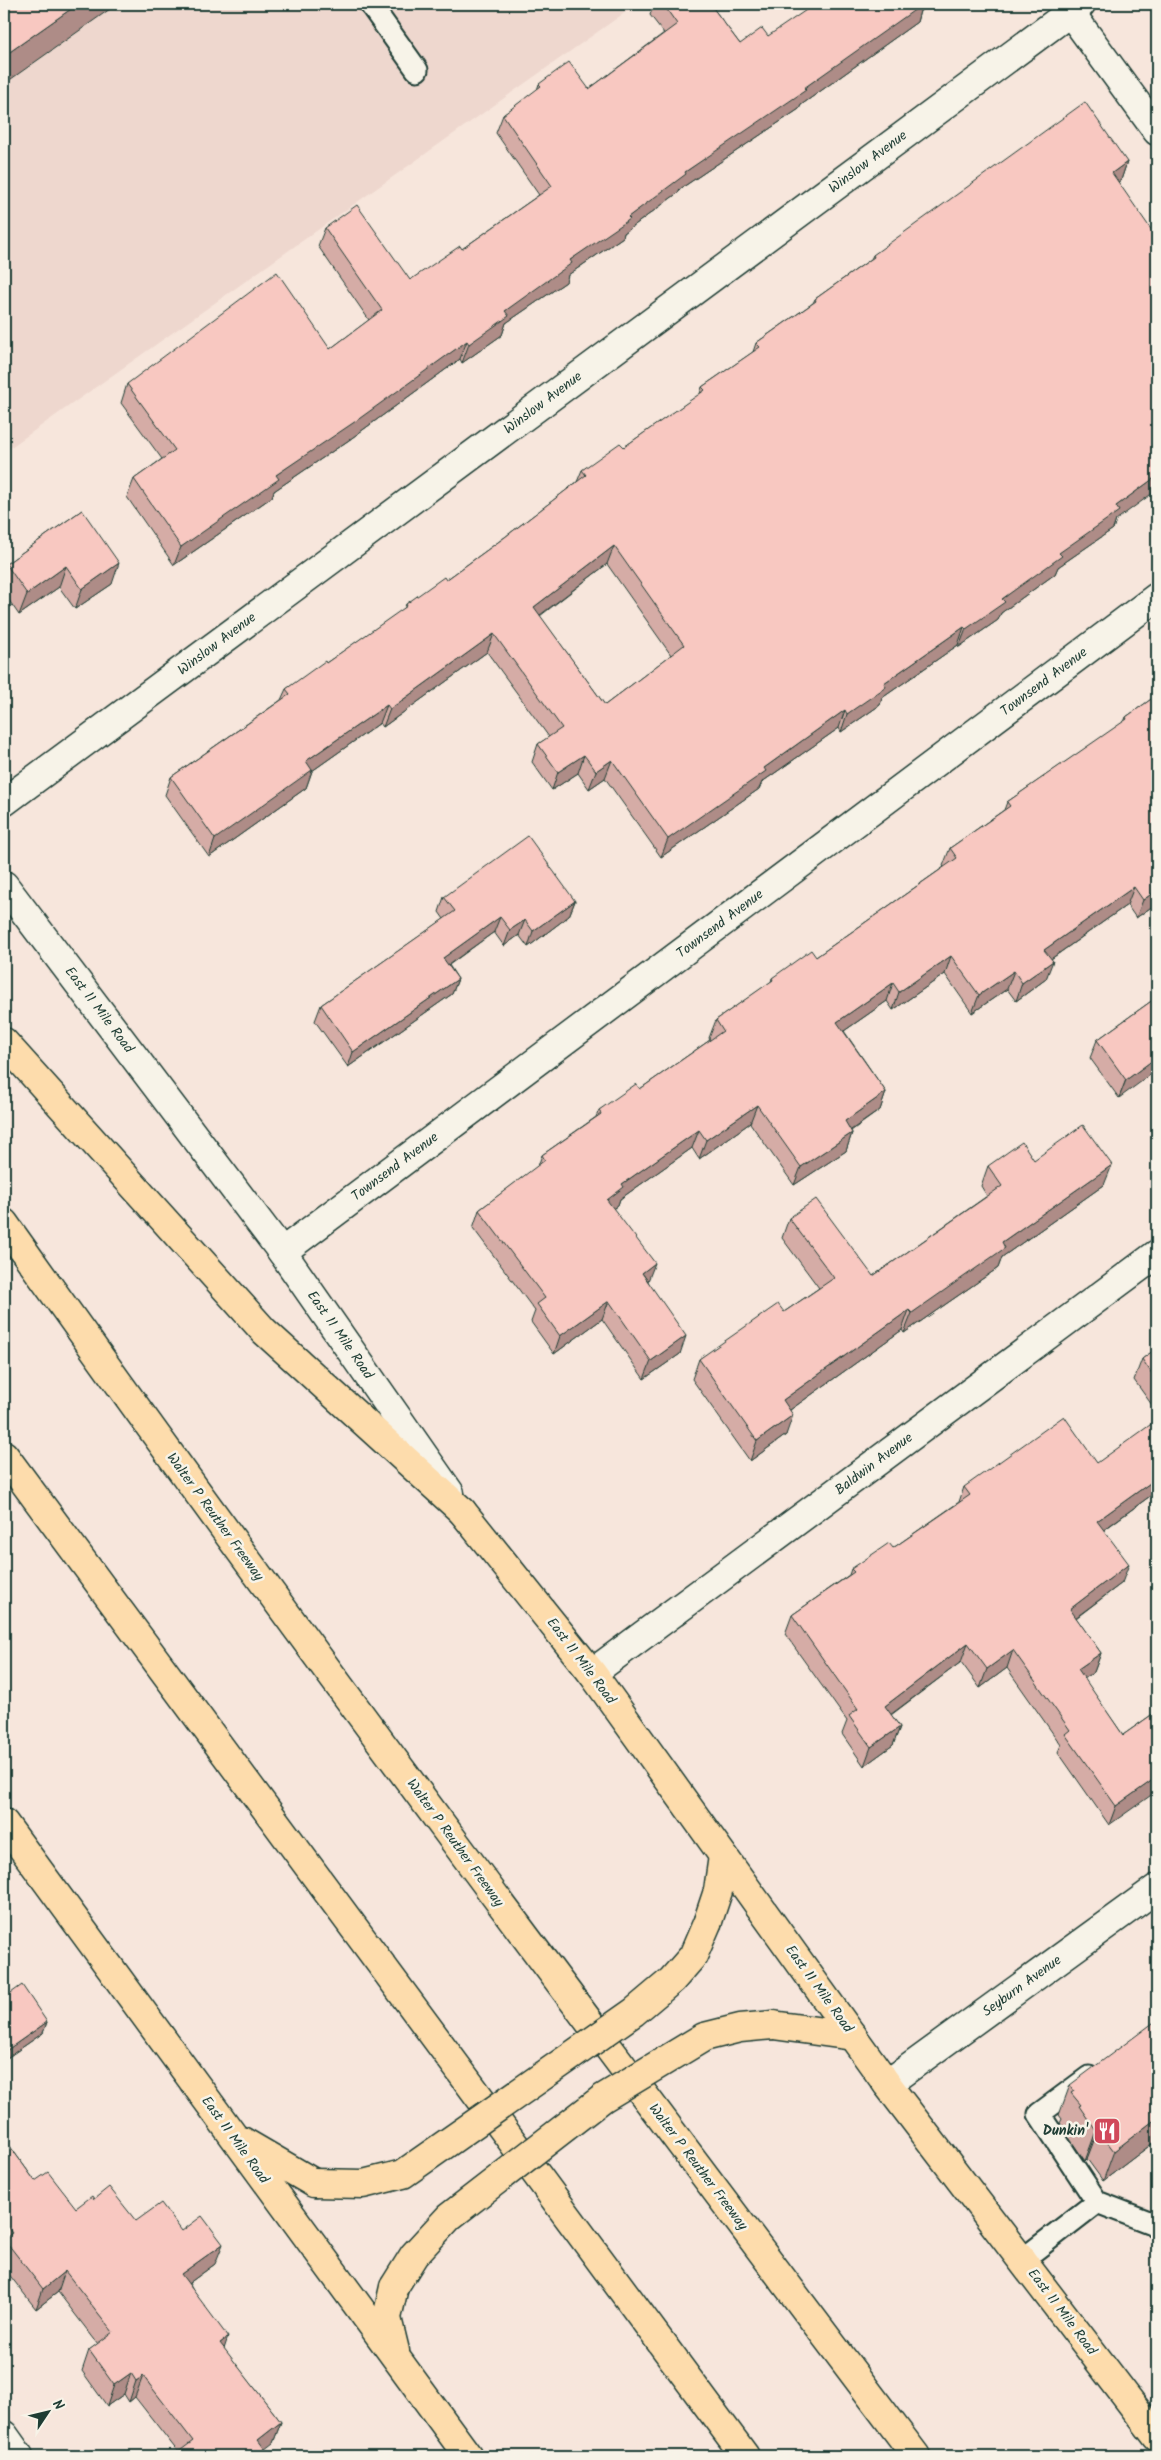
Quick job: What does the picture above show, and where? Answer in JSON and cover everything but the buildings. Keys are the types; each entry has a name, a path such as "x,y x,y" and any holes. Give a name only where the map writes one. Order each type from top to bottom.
{"main road":[{"path":"4,1042 264,1331 462,1511"},
{"name":"Walter P Reuther Freeway","path":"4,1223 121,1388 544,1964 916,2456"},
{"path":"4,1455 744,2456"},
{"name":"East 11 Mile Road","path":"462,1511 592,1673 887,2084 1157,2437"},
{"name":"East 11 Mile Road","path":"4,1823 468,2456"},
{"path":"232,2135 314,2182 363,2184 404,2174 634,2012 672,1980 693,1956 708,1921 718,1891 722,1856"},
{"path":"398,2362 387,2318 394,2287 414,2255 449,2217 603,2098 704,2037 740,2028 773,2025 853,2036"}],"street":[{"path":"1076,8 1157,131"},
{"name":"Winslow Avenue","path":"4,802 1076,8"},
{"name":"Townsend Avenue","path":"282,1252 1157,597"},
{"name":"East 11 Mile Road","path":"4,885 282,1252 462,1511"},
{"name":"Baldwin Avenue","path":"592,1673 1157,1254"},
{"name":"Seyburn Avenue","path":"887,2084 1157,1888"},
{"path":"4,2436 19,2456"}],"lane":[{"path":"370,4 417,70"},
{"path":"1102,2067 1039,2114 1097,2202 1156,2225"},
{"path":"1022,2260 1097,2202"}],"shaded area":[{"path":"4,4 637,4 4,452"}],"place":[{"name":"Dunkin'","path":"1107,2131"}]}
